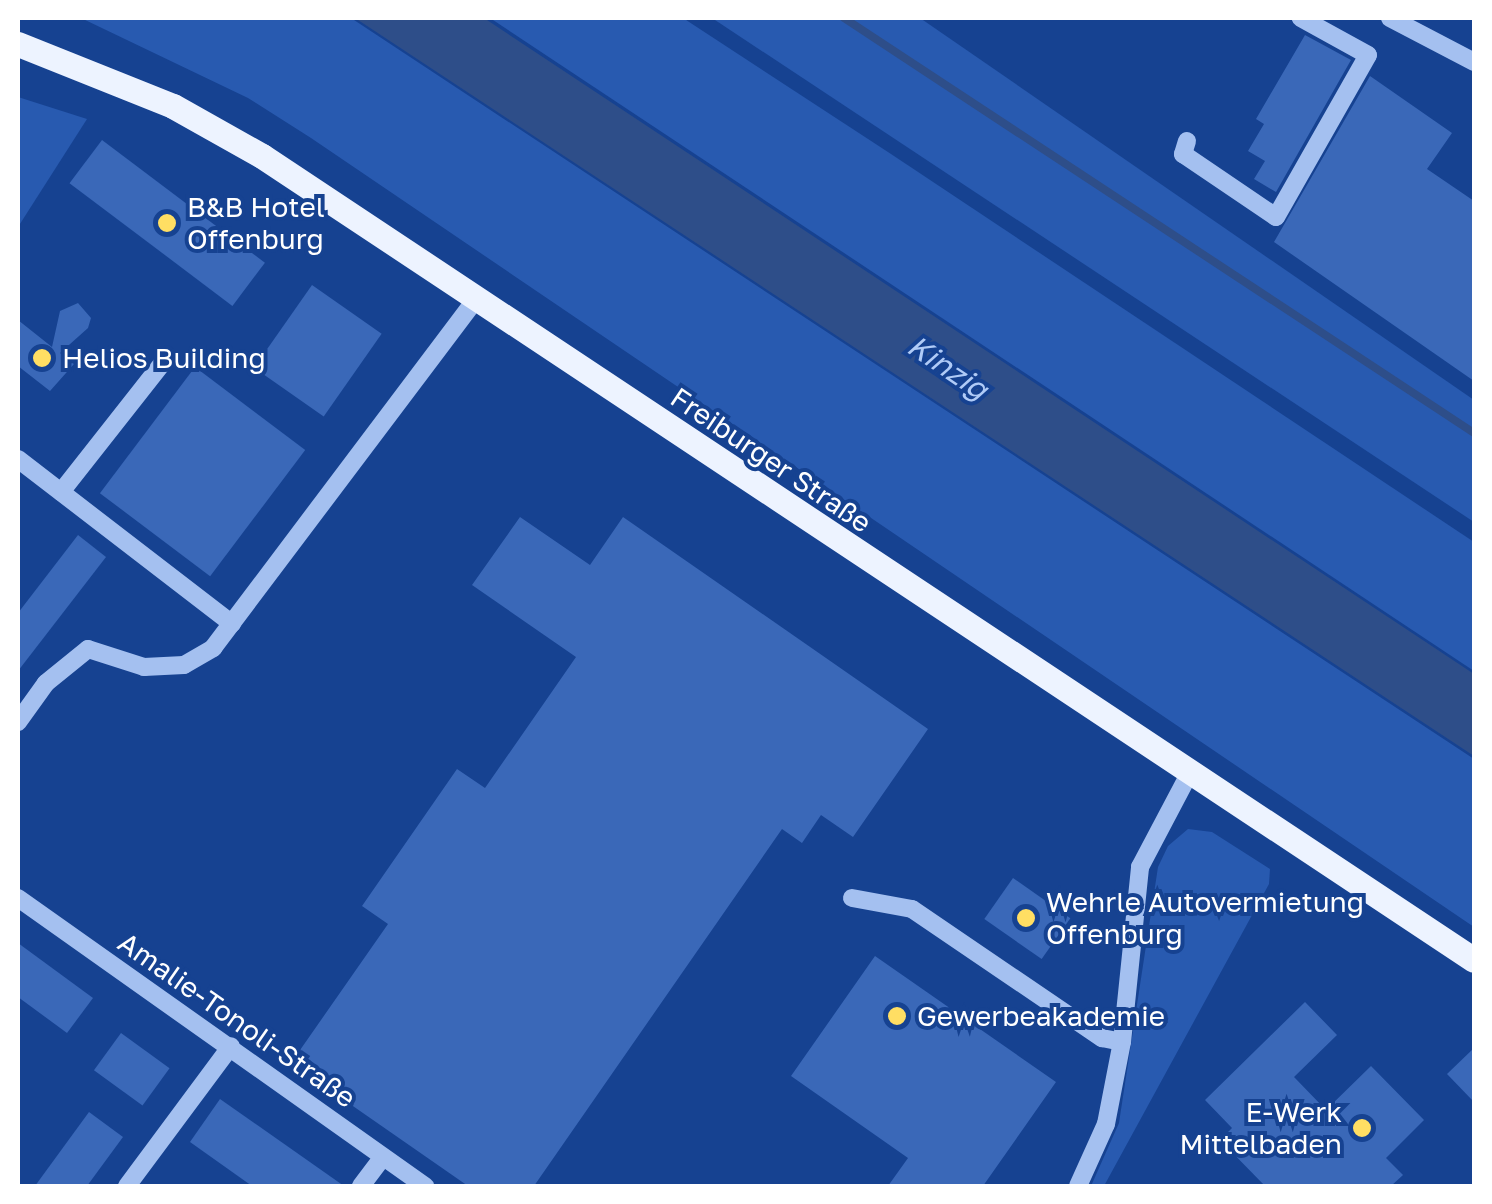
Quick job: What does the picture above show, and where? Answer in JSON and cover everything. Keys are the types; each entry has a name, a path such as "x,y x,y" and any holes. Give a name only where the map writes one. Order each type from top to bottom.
{"main road":[{"name":"Freiburger Straße","path":"18,44 173,106 262,156 1474,960"}],"street":[{"path":"1187,141 1183,154 1276,217 1368,55 1301,18"},
{"path":"1390,18 1474,62"},
{"path":"18,722 46,683 88,649 144,667 184,665 214,648 476,299"},
{"path":"60,492 165,360"},
{"path":"18,459 232,624"},
{"path":"1078,1186 1106,1124 1122,1042 1140,867 1190,772"},
{"name":"Amalie-Tonoli-Straße","path":"18,898 424,1186"},
{"path":"852,898 912,909 1102,1038 1122,1042"},
{"path":"127,1186 230,1046"},
{"path":"361,1186 383,1157"}],"shaded area":[{"path":"81,18 351,18 1474,759 1474,927 311,138 248,98"},
{"path":"490,18 683,18 891,154 1474,542 1474,671"},
{"path":"712,18 920,18 1474,400 1474,522"},
{"path":"18,97 87,119 18,227"},
{"path":"1188,829 1212,832 1270,869 1269,884 1104,1186 1091,1186 1119,1123 1158,867 1168,846"}],"water":[{"name":"Kinzig","path":"355,18 484,18 1474,674 1474,756"}],"building":[{"path":"1305,35 1351,60 1276,192 1254,179 1265,161 1248,151 1264,124 1256,119"},
{"path":"1370,76 1452,133 1427,169 1474,201 1474,381 1274,242"},
{"name":"B&B Hotel Offenburg","path":"102,140 265,263 232,306 70,183"},
{"path":"312,285 382,334 324,416 254,368"},
{"name":"Helios Building","path":"78,303 91,318 88,328 60,353 74,364 50,391 18,366 18,320 52,347 60,311"},
{"path":"195,367 305,450 210,576 100,493"},
{"path":"520,517 590,565 623,517 928,729 853,837 821,815 802,843 782,829 534,1186 468,1186 291,1063 388,924 362,906 457,769 485,788 576,657 472,585"},
{"path":"78,535 106,557 18,671 18,613"},
{"name":"Wehrle Autovermietung Offenburg","path":"1013,878 1070,918 1042,959 984,919"},
{"path":"18,943 93,998 67,1033 18,997"},
{"name":"Gewerbeakademie","path":"875,956 1056,1082 983,1186 888,1186 908,1158 791,1076"},
{"path":"1305,1002 1337,1035 1294,1077 1326,1110 1371,1066 1424,1120 1386,1158 1403,1175 1391,1186 1265,1186 1220,1140 1232,1128 1205,1100"},
{"path":"121,1033 170,1068 143,1105 94,1070"},
{"path":"1474,1048 1474,1102 1447,1074"},
{"path":"220,1099 344,1186 252,1186 190,1142"},
{"path":"89,1112 123,1137 87,1186 35,1186"}],"waterway":[{"path":"844,18 1474,433"}],"place":[{"name":"B&B Hotel Offenburg","path":"167,223"},
{"name":"Helios Building","path":"42,358"},
{"name":"Wehrle Autovermietung Offenburg","path":"1026,918"},
{"name":"Gewerbeakademie","path":"897,1016"},
{"name":"E-Werk Mittelbaden","path":"1362,1128"}]}
